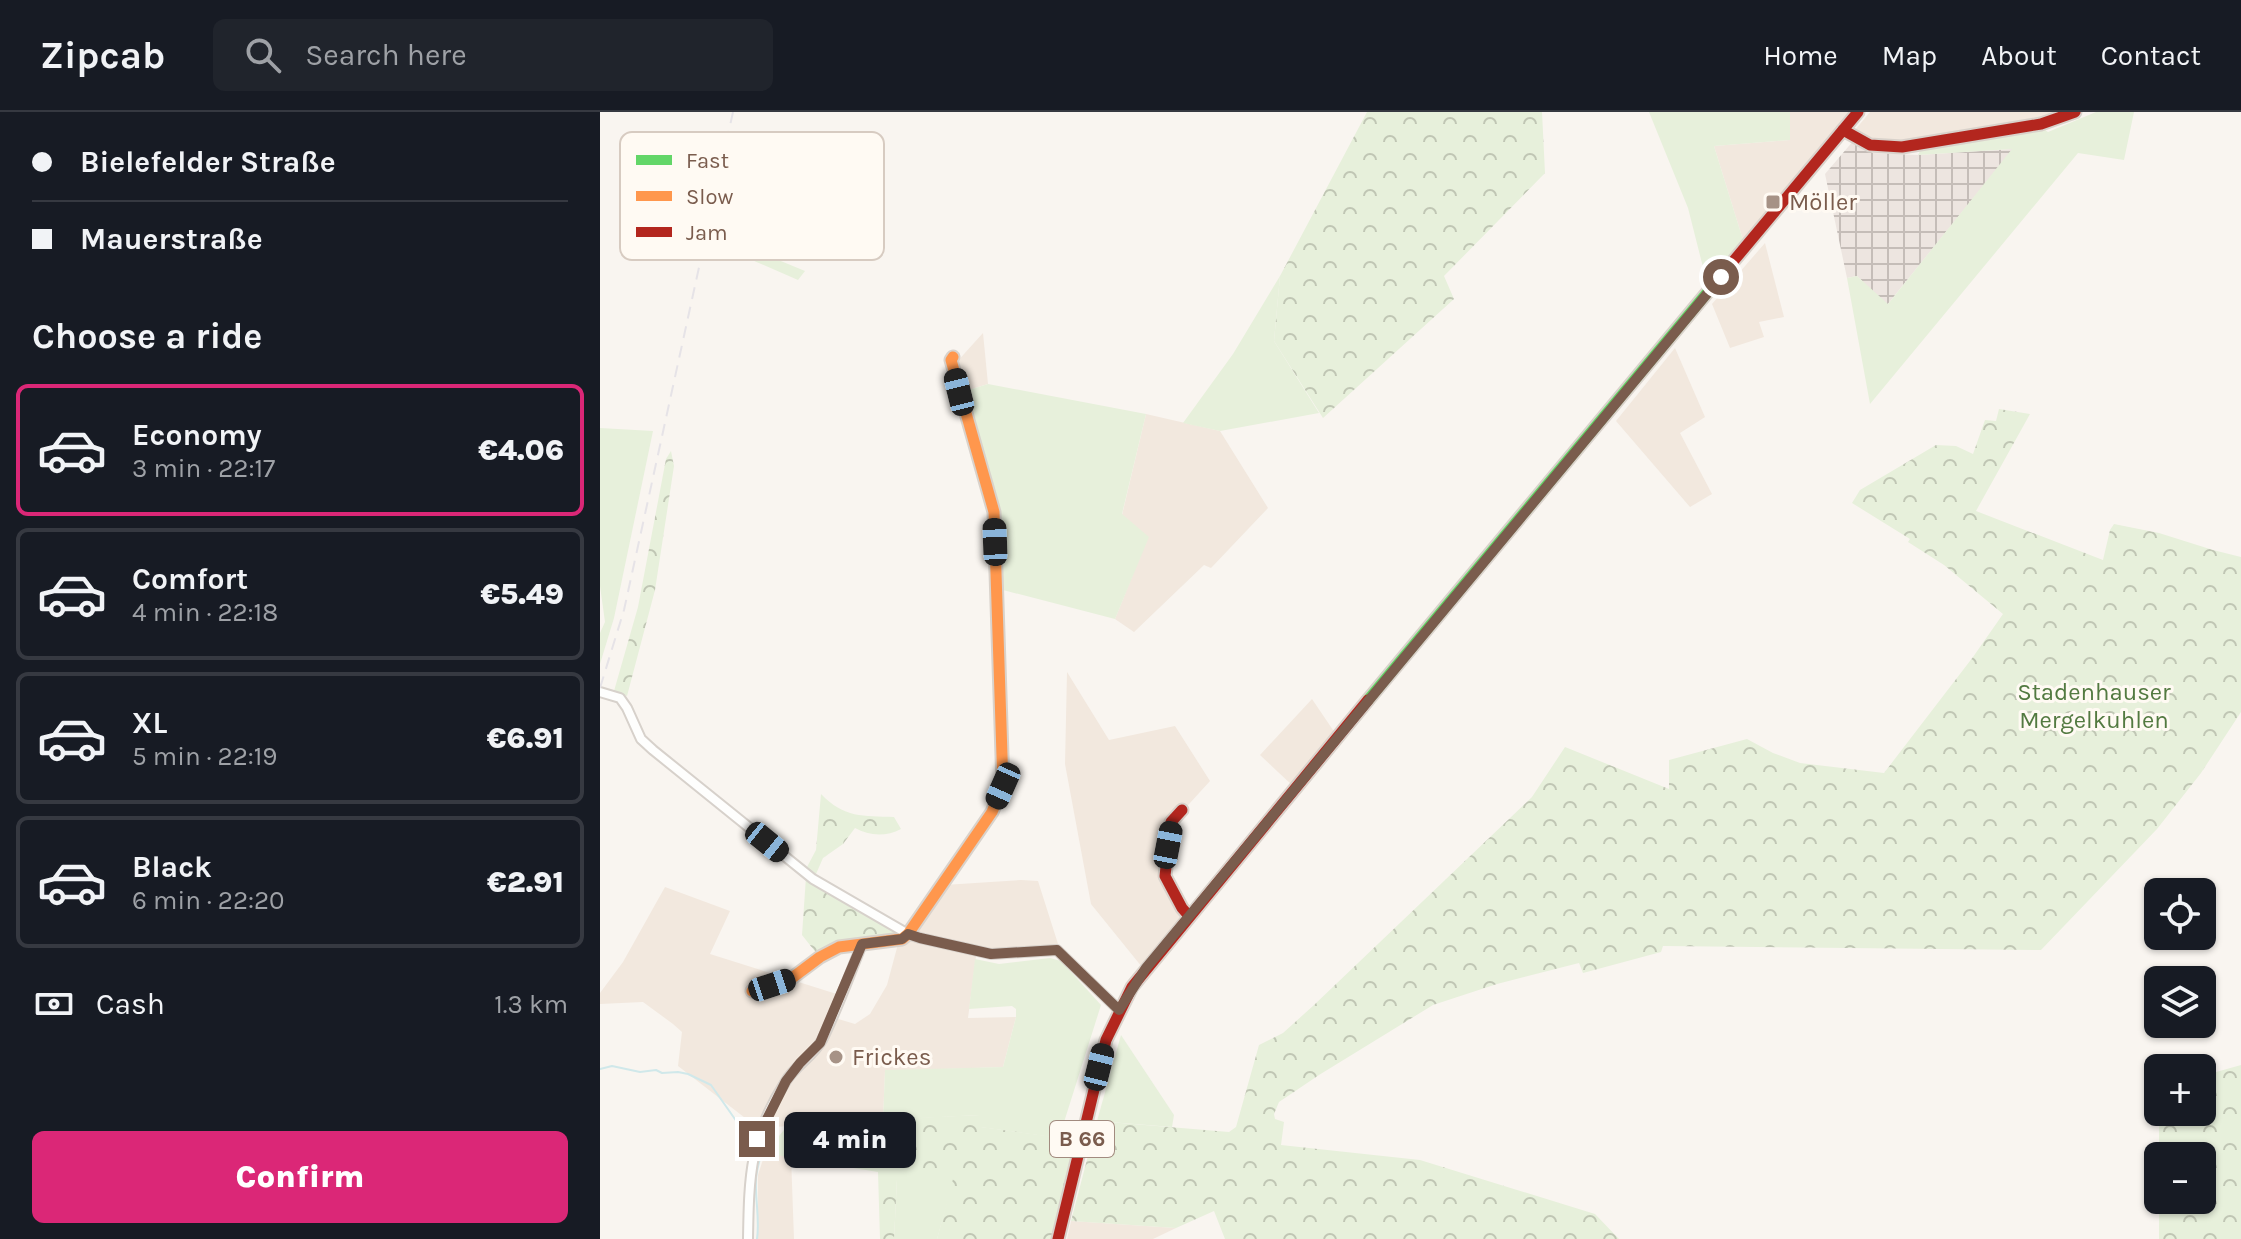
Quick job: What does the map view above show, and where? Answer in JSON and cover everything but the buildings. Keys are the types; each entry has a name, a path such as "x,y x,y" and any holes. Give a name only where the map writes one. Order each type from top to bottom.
{"main road":[{"name":"B 66","path":"1058,1239 1106,1040 1119,1010 1146,968 1858,112"},
{"path":"1843,130 1870,145 1902,147 2041,124 2075,112"},
{"path":"752,991 792,978 839,947 902,939 992,812 1003,786 994,512 959,392 951,360 953,357"},
{"path":"1182,810 1171,822 1165,876 1189,916"}],"street":[{"path":"600,692 620,698 641,739 813,879 920,938 991,954 1057,950 1119,1010"},
{"path":"748,1239 749,1185 757,1139 786,1081 820,1043 862,944"}],"shaded area":[{"path":"1790,112 1851,112 1743,240 1714,146 1790,140"},
{"path":"1870,112 2066,112 2040,122 1894,142 1878,141 1855,130"},
{"path":"1854,140 1873,153 1918,155 2013,149 1887,305 1857,276 1847,278 1825,174"},
{"path":"1765,243 1784,317 1759,322 1764,337 1730,348 1712,304"},
{"path":"983,333 988,384 962,392 955,364"},
{"path":"1675,348 1705,417 1680,433 1712,494 1690,507 1616,421"},
{"path":"1146,414 1220,431 1268,508 1211,568 1204,565 1134,632 1115,619 1148,537 1122,515"},
{"path":"1067,672 1109,740 1175,726 1210,781 1169,826 1163,877 1184,916 1142,967 1091,904 1065,764"},
{"path":"1312,699 1335,733 1293,786 1260,755"},
{"path":"1038,881 1059,947 977,949 968,1018 1016,1017 1003,1067 885,1071 883,1120 758,1128 678,1066 682,1032 673,1024 643,1002 600,1004 600,993 623,962 665,887 730,911 710,954 843,996 835,1018 855,1024 870,1014 887,985 898,944 944,885"},
{"path":"765,1153 791,1156 794,1239 758,1239 758,1175"},
{"path":"1071,1221 1176,1228 1153,1239 1067,1239"}],"green space":[{"path":"1367,112 1542,112 1545,173 1444,276 1454,299 1323,418 1274,341 1280,276"},
{"path":"1649,112 1790,112 1790,140 1714,146 1743,240 1707,283 1688,208"},
{"path":"2096,112 2134,112 2124,160 2078,153 1870,404 1847,278 1857,276 1888,304 2012,149 1918,155 1921,149 2041,127 2048,132"},
{"path":"752,260 778,260 805,271 798,280"},
{"path":"1280,276 1274,341 1319,413 1220,431 1183,423 1233,354"},
{"path":"988,384 1146,414 1122,514 1149,537 1115,619 1003,590 996,512 962,392"},
{"name":"Stadenhauser Mergelkuhlen","path":"1999,409 2030,414 1976,511 2103,560 2114,524 2159,533 2241,557 2241,712 2201,773 2157,829 2041,950 1663,946 1661,952 1583,973 1579,963 1497,984 1433,1005 1279,1102 1274,1114 1275,1119 1284,1122 1281,1145 1420,1160 1595,1214 1619,1239 1225,1239 1214,1211 1176,1228 1071,1221 1097,1121 1229,1132 1236,1127 1259,1045 1283,1033 1314,1005 1532,797 1565,747 1669,789 1669,760 1747,739 1800,763 1884,773 2003,614 1944,565 1908,542 1910,539 1852,503 1860,490 1936,445 1956,446 1973,454 1985,420 1996,421"},
{"path":"600,428 653,431 614,618 600,664 600,633 605,622 600,586"},
{"path":"671,451 674,466 655,590 627,696 614,691 638,607 666,459"},
{"path":"821,794 846,812 894,817 901,829 878,834 855,828 843,844 823,858 816,874 807,867 816,850"},
{"path":"806,877 903,933 817,954 802,935"},
{"path":"1050,958 1061,961 1101,1005 1059,1138 980,1127 980,1115 883,1120 885,1070 1003,1067 1016,1009 1012,1006 969,1009 975,959 999,964"},
{"path":"1121,1035 1174,1115 1172,1127 1097,1121"},
{"path":"2241,1065 2241,1239 2159,1239 2159,1214 2216,1214 2216,1142 2159,1142 2159,1126 2216,1126 2216,1072"},
{"path":"980,1115 981,1127 1076,1140 1052,1239 937,1239 953,1179 897,1179 894,1239 880,1239 878,1172 829,1164 844,1121"},
{"path":"844,1121 829,1164 765,1153 788,1125"},
{"path":"897,1179 954,1179 937,1239 894,1239"}],"waterway":[{"path":"600,1069 612,1066 640,1072 656,1070 688,1074 711,1085 737,1122 755,1132"},
{"path":"757,1239 756,1180 762,1141"}],"railway":[{"path":"729,132 733,112"},
{"path":"600,688 624,610 701,260"}],"traffic: fast":[{"path":"1368,700 1731,264"}],"traffic: slow":[{"path":"752,991 792,978 839,947 902,939 992,812 1003,786 994,512 951,360 953,357"}],"traffic: jam":[{"path":"1731,264 1858,112"},
{"path":"1843,130 1870,145 1902,147 2041,124 2075,112"},
{"path":"1058,1239 1106,1040 1132,987 1368,700"},
{"path":"1182,810 1171,822 1165,876 1189,916"}],"place":[{"name":"Möller","path":"1773,202"},
{"name":"Frickes","path":"836,1057"}],"route":[{"path":"757,1139 786,1081 820,1043 862,944 902,939 908,934 991,954 1057,950 1119,1010 1146,968 1721,277"}]}
